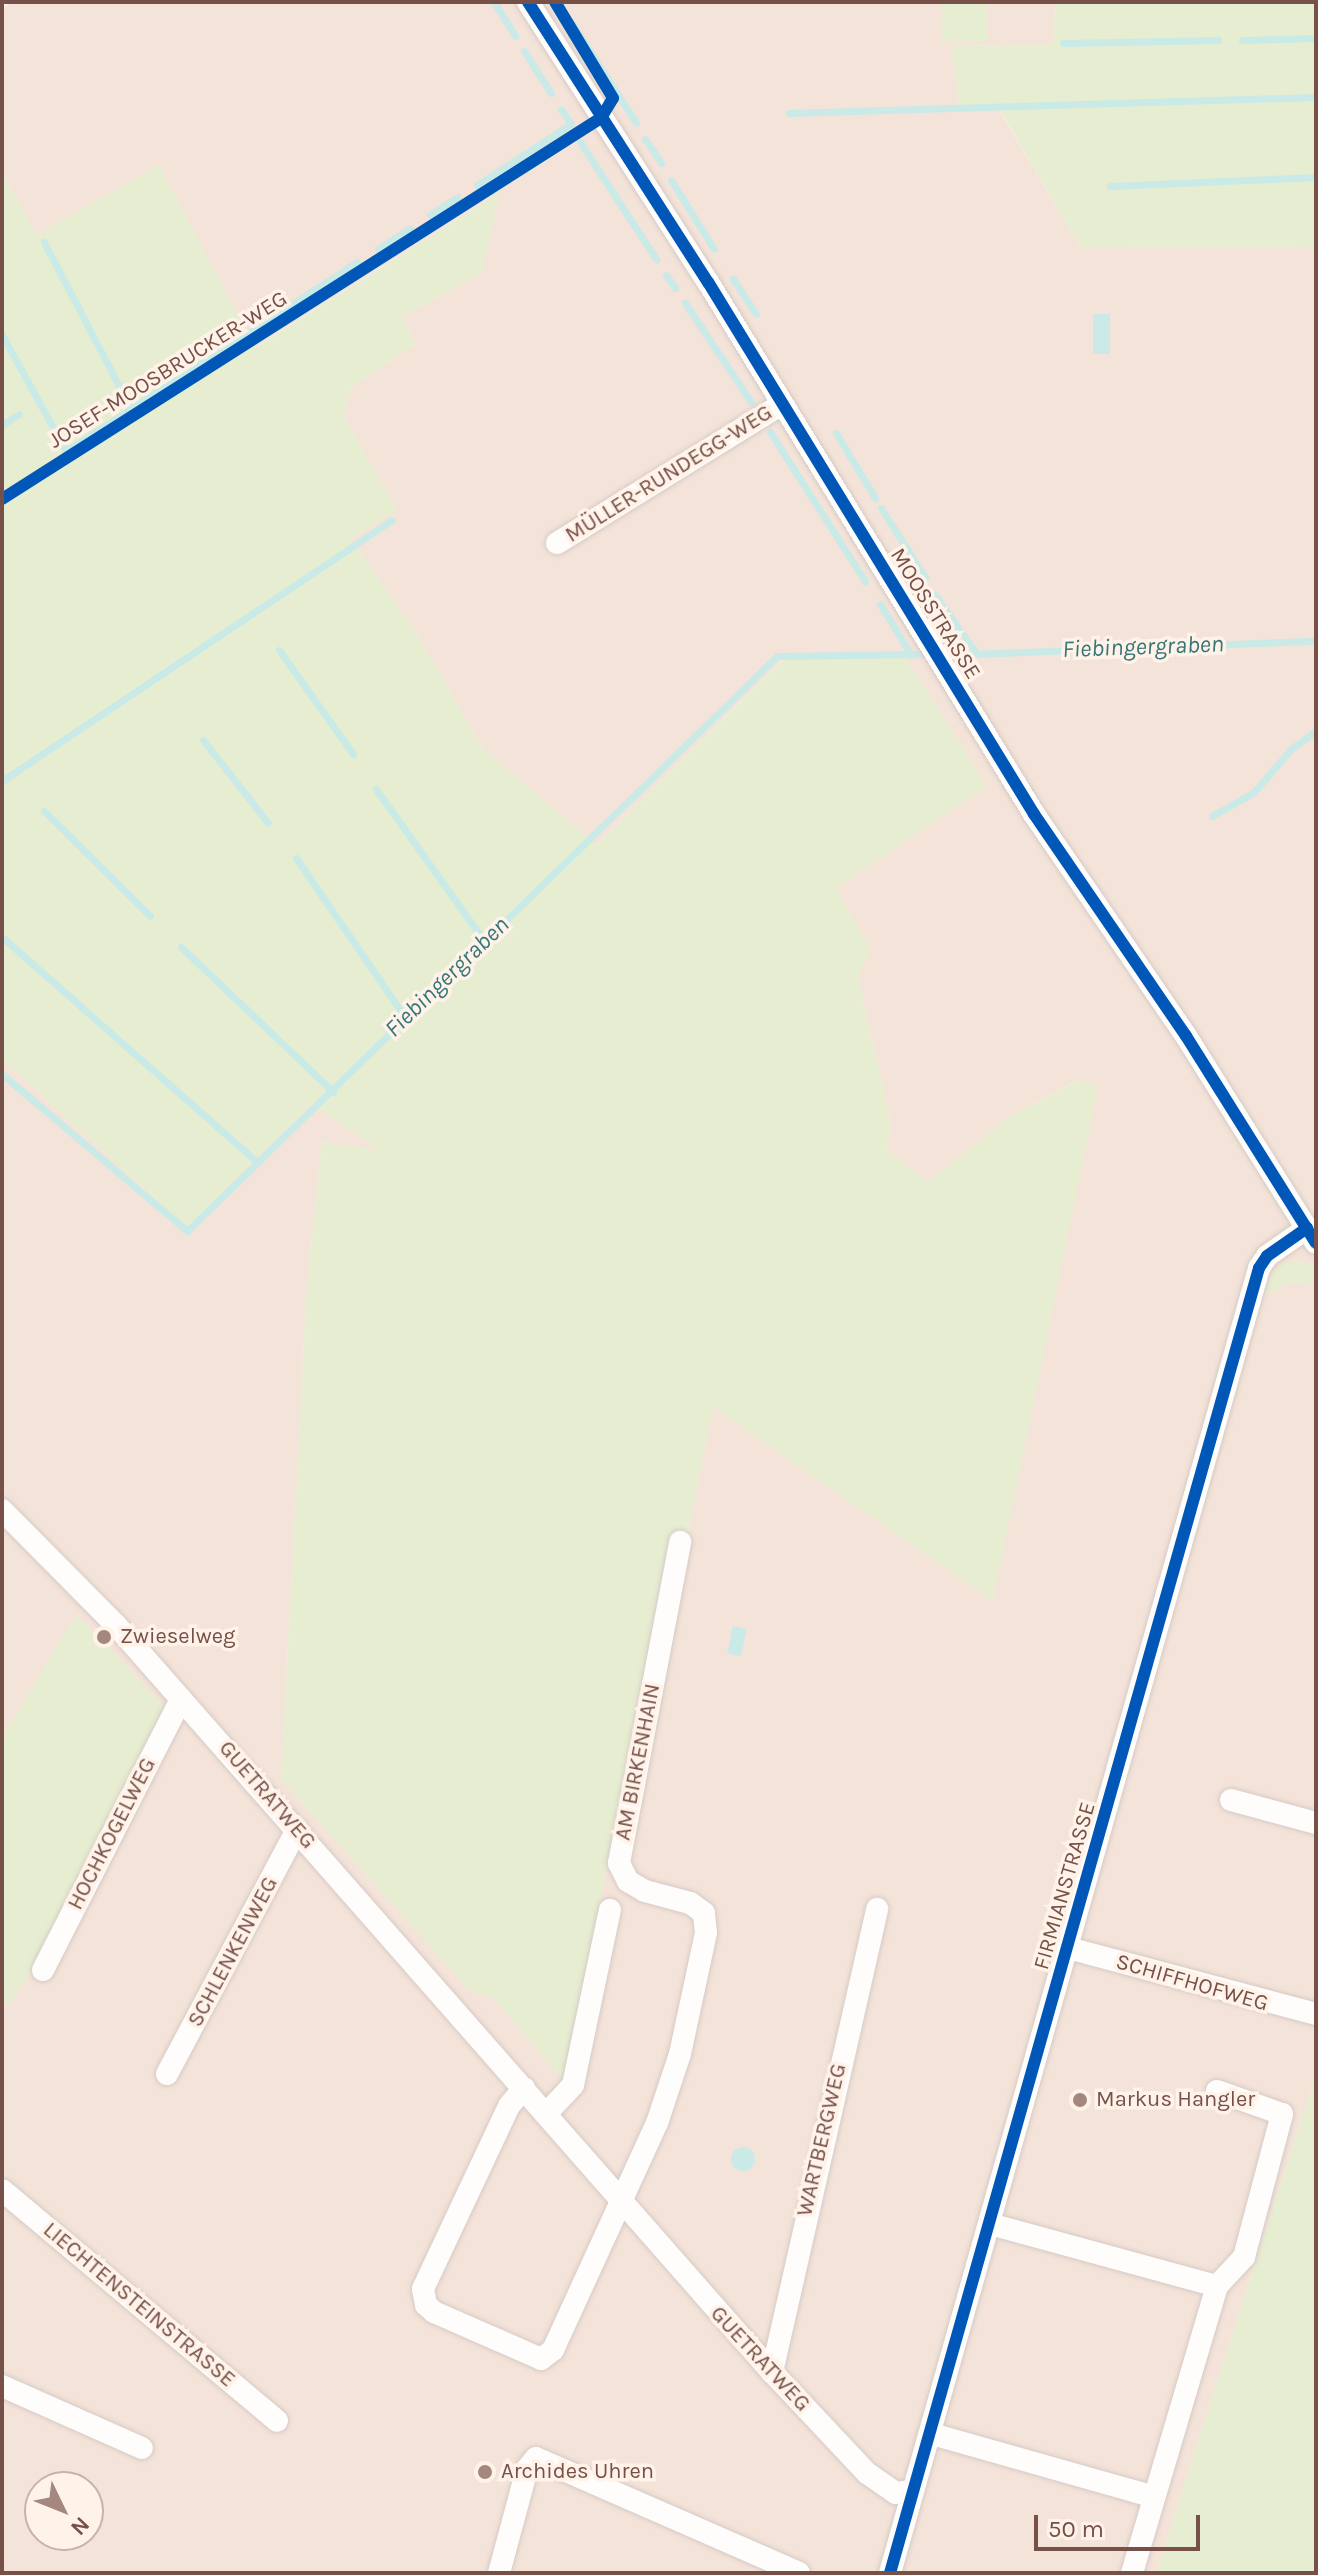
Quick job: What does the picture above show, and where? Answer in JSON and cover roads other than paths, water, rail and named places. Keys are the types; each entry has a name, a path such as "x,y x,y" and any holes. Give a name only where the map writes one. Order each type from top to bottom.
{"street":[{"name":"MOOSSTRASSE","path":"528,2 782,404 1034,814 1186,1036 1311,1236"},
{"name":"MÜLLER-RUNDEGG-WEG","path":"557,543 782,404"},
{"name":"FIRMIANSTRASSE","path":"890,2573 910,2491 932,2434 1259,1268 1267,1256 1311,1236"},
{"name":"GUETRATWEG","path":"2,1510 181,1699 524,2088 622,2205 772,2372 867,2473 896,2493 910,2491"},
{"name":"AM BIRKENHAIN","path":"622,2205 680,2054 706,1933 704,1913 690,1903 645,1891 628,1881 619,1863 680,1542"},
{"name":"HOCHKOGELWEG","path":"43,1970 181,1699"},
{"path":"1231,1800 1316,1823"},
{"name":"SCHLENKENWEG","path":"167,2074 297,1829"},
{"name":"WARTBERGWEG","path":"772,2372 877,1909"},
{"path":"546,2114 573,2085 610,1910"},
{"name":"SCHIFFHOFWEG","path":"1068,1948 1316,2014"},
{"path":"524,2088 509,2106 423,2289 426,2305 541,2359 553,2350 622,2205"},
{"path":"1132,2573 1217,2286 1244,2257 1282,2114 1217,2091"},
{"name":"LIECHTENSTEINSTRASSE","path":"2,2190 277,2421"},
{"path":"990,2224 1217,2286"},
{"path":"2,2386 142,2448"},
{"path":"932,2434 1154,2497"},
{"path":"499,2573 527,2469 536,2458 799,2573"}],"water":[{"path":"1093,314 1110,314 1110,354 1093,354"},
{"path":"733,1626 747,1629 741,1656 727,1653"},
{"path":"743,2147 752,2150 755,2159 752,2168 743,2171 734,2168 731,2159 734,2150"}],"waterway":[{"path":"494,2 515,36"},
{"path":"571,22 636,123"},
{"path":"1242,40 1316,38"},
{"path":"1063,43 1218,40"},
{"path":"524,51 551,93"},
{"path":"789,113 1316,97"},
{"path":"477,185 571,124 561,109"},
{"path":"645,139 661,163"},
{"path":"580,142 656,259"},
{"path":"1110,186 1316,177"},
{"path":"671,180 714,249"},
{"path":"430,215 458,197"},
{"path":"378,249 410,228"},
{"path":"44,242 131,409"},
{"path":"2,335 66,451 357,262"},
{"path":"666,275 675,288"},
{"path":"733,279 756,314"},
{"path":"685,303 751,402"},
{"path":"2,425 19,414"},
{"path":"770,432 865,581"},
{"path":"836,433 875,498"},
{"path":"881,508 925,577"},
{"path":"2,781 392,520"},
{"path":"935,595 976,653"},
{"path":"880,604 911,655"},
{"name":"Fiebingergraben","path":"971,654 1316,641"},
{"path":"279,650 353,754"},
{"name":"Fiebingergraben","path":"2,1074 187,1231 777,656 923,654"},
{"path":"1212,816 1254,792 1291,749 1316,731"},
{"path":"203,740 268,823"},
{"path":"376,789 486,944"},
{"path":"44,811 150,916"},
{"path":"296,858 407,1020"},
{"path":"2,937 258,1163"},
{"path":"181,947 333,1092"}],"place":[{"name":"Zwieselweg","path":"104,1637"},
{"name":"Markus Hangler","path":"1080,2100"},
{"name":"Archides Uhren","path":"485,2472"}]}
